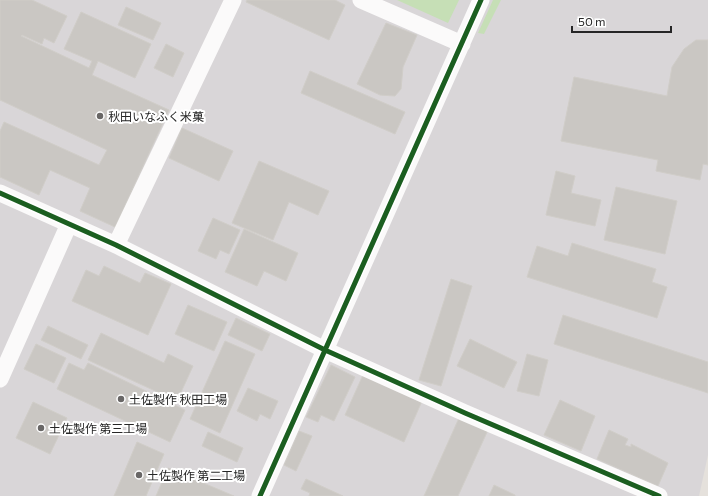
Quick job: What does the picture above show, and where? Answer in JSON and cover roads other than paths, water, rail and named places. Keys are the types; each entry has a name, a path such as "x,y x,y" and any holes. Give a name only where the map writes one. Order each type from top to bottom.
{"street":[{"path":"116,245 233,0"},
{"path":"361,0 462,44"},
{"path":"260,496 481,0"},
{"path":"0,193 116,245 325,350 465,413 659,496"},
{"path":"0,379 69,224"}],"place":[{"name":"秋田いなふく米菓","path":"100,116"},
{"name":"土佐製作 秋田工場","path":"121,399"},
{"name":"土佐製作 第三工場","path":"41,428"},
{"name":"土佐製作 第二工場","path":"139,475"}]}
